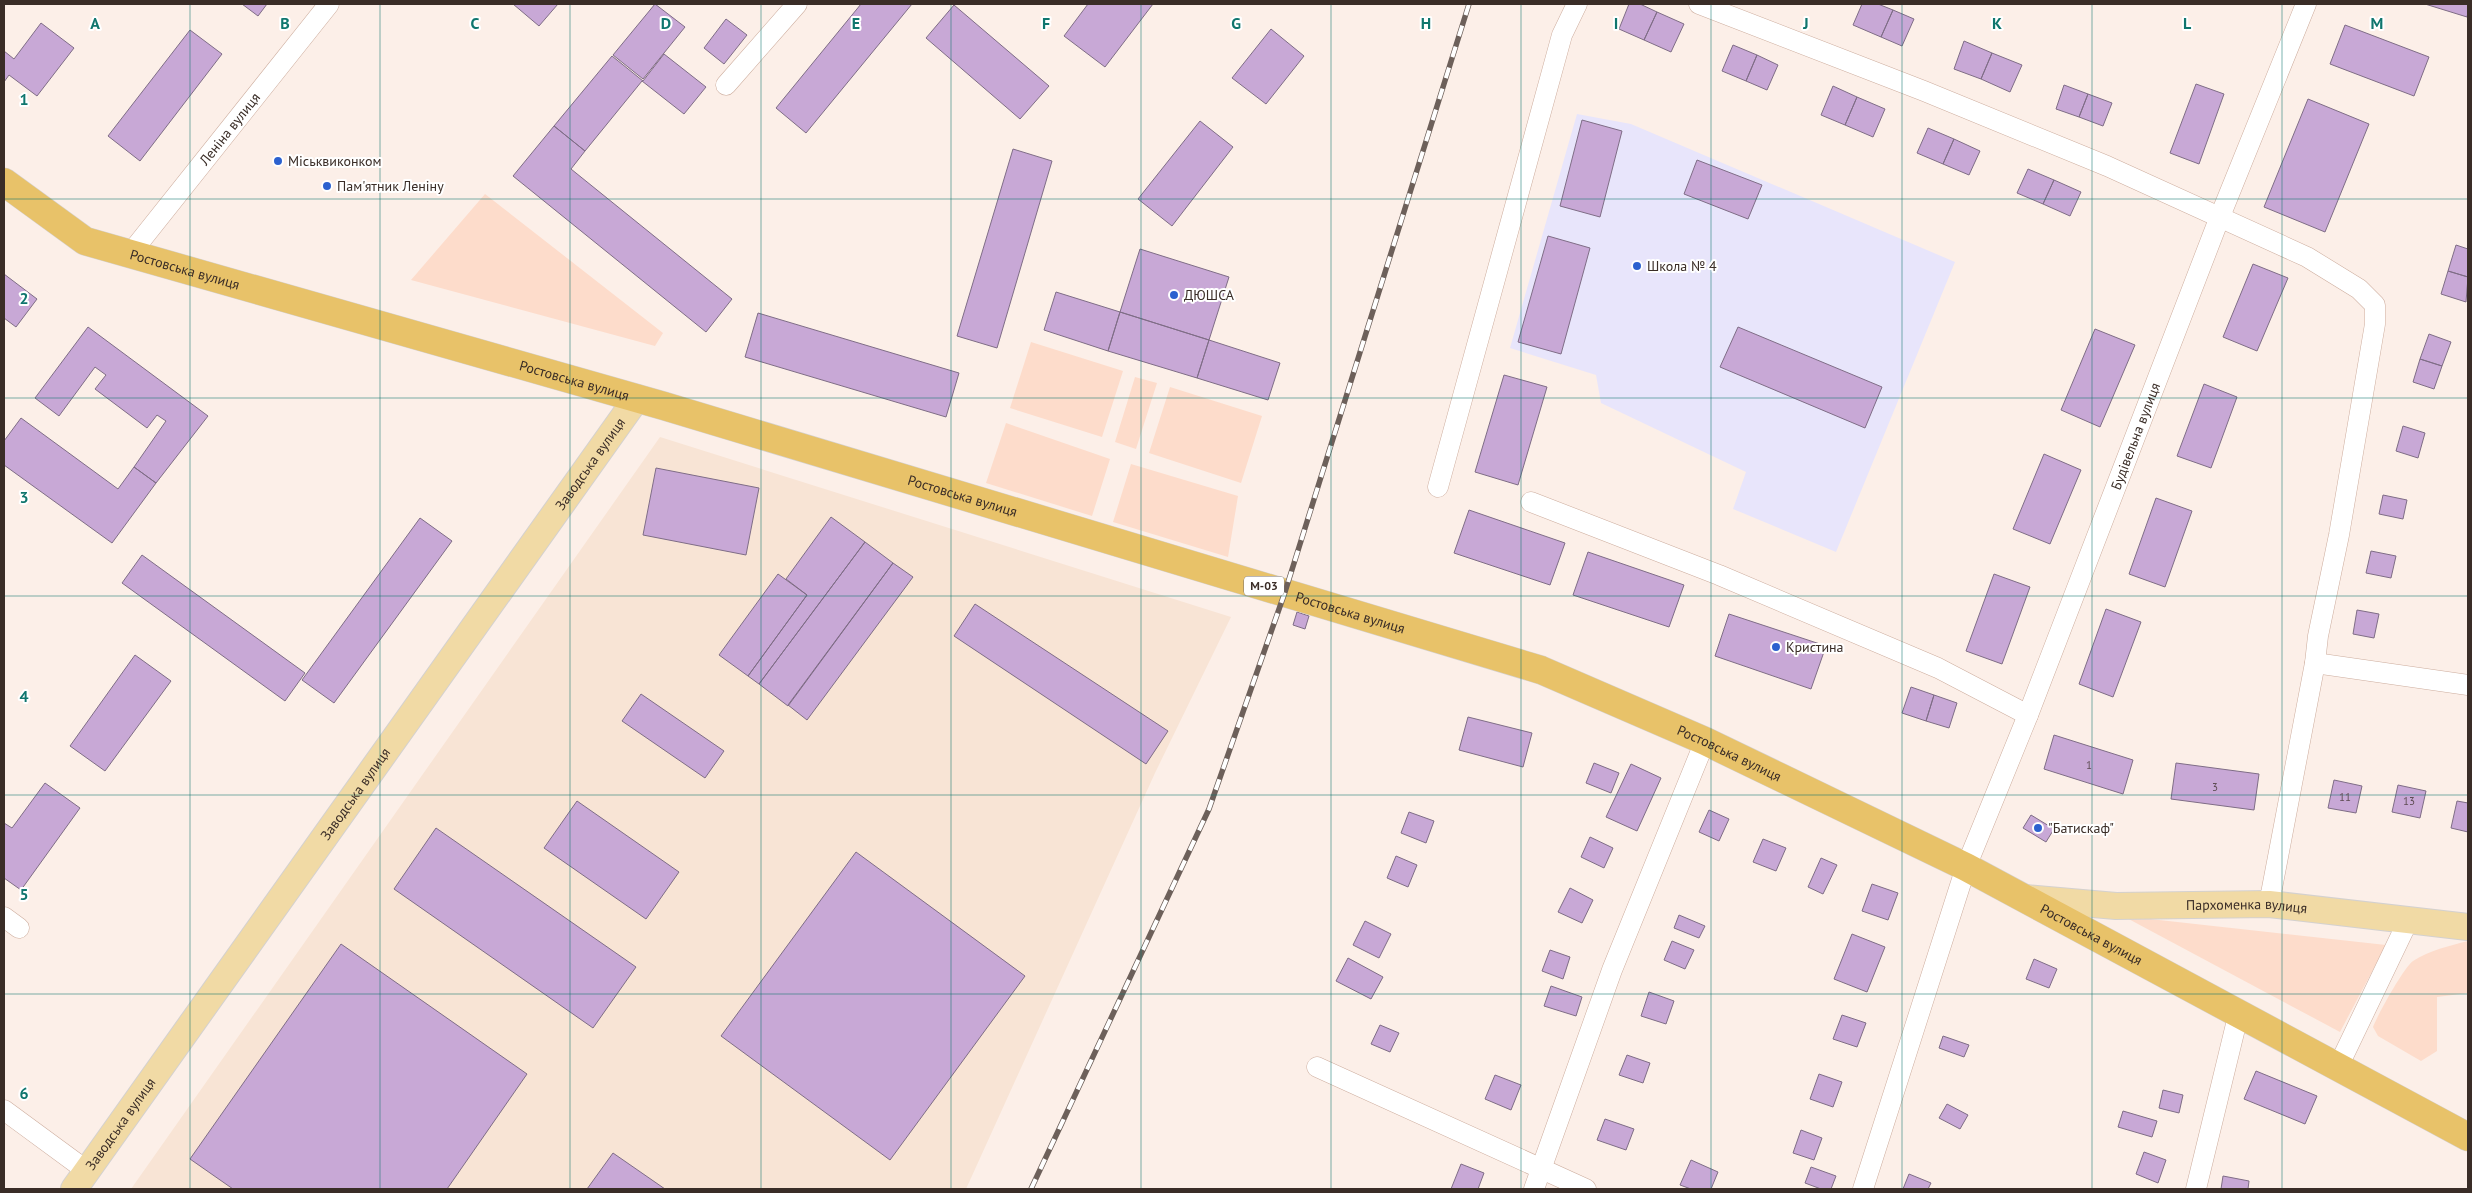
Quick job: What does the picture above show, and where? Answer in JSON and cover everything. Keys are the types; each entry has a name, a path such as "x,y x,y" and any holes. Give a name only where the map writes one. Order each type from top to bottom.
{"highway":[{"name":"Ростовська вулиця","path":"4,182 85,240 637,398 1541,670 1705,741 1966,867 2239,1012 2468,1137"}],"main road":[{"name":"Заводська вулиця","path":"80,1180 637,398"},
{"name":"Пархоменка вулиця","path":"2025,898 2116,906 2268,904 2468,927"}],"street":[{"name":"Леніна вулиця","path":"130,254 329,4"},
{"path":"726,85 798,4"},
{"path":"1438,487 1562,35 1577,4"},
{"path":"1699,4 1924,91 2107,166 2219,219 2307,257 2359,289 2375,305 2373,333 2339,535 2318,636 2315,663 2268,904"},
{"name":"Будівельна вулиця","path":"1863,1189 1966,867 2028,715 2219,219 2306,4"},
{"path":"1531,502 1719,575 1938,668 2028,715"},
{"path":"2315,663 2468,685"},
{"path":"1534,1189 1612,970 1705,741"},
{"path":"2338,1067 2408,921"},
{"path":"2196,1189 2239,1012"},
{"path":"1317,1067 1586,1189"},
{"path":"4,1110 80,1180"}],"shaded area":[{"path":"1577,114 1631,124 1955,262 1836,552 1733,509 1746,472 1601,403 1596,375 1510,348"},
{"path":"485,194 663,333 655,346 411,280"},
{"path":"1031,342 1123,371 1102,437 1010,408"},
{"path":"1135,377 1157,383 1136,449 1115,442"},
{"path":"1170,387 1262,416 1241,483 1149,453"},
{"path":"1006,423 1110,459 1092,516 986,483"},
{"path":"660,437 1231,617 1155,773 966,1189 131,1189"},
{"path":"1131,464 1238,496 1228,557 1113,522"},
{"path":"2123,916 2386,945 2340,1032"},
{"path":"2468,941 2468,993 2437,997 2437,1051 2421,1061 2378,1036 2373,1027 2375,1021 2409,965 2419,957 2433,951"}],"building":[{"path":"242,4 267,4 258,16"},
{"path":"513,4 558,4 539,26"},
{"path":"655,4 685,27 643,79 613,55"},
{"path":"861,4 912,4 806,133 776,108"},
{"path":"1088,4 1153,4 1105,67 1064,36"},
{"path":"1629,4 1640,4 1657,12 1644,40 1619,29"},
{"path":"1862,4 1878,4 1893,10 1881,37 1853,25"},
{"path":"2425,4 2468,4 2467,17"},
{"path":"954,5 1049,86 1020,119 926,38"},
{"path":"1893,10 1914,19 1902,46 1881,37"},
{"path":"1657,12 1684,24 1671,52 1644,40"},
{"path":"726,19 747,35 724,64 704,48"},
{"path":"41,23 74,48 37,96 9,75 4,82 4,51 14,59"},
{"path":"2345,25 2429,57 2414,96 2330,64"},
{"path":"1271,29 1304,56 1266,104 1232,78"},
{"path":"190,30 222,54 140,161 108,136"},
{"path":"1964,41 1992,53 1981,79 1954,69"},
{"path":"1733,45 1757,55 1746,81 1722,71"},
{"path":"1992,53 2022,65 2010,92 1981,79"},
{"path":"664,54 706,87 684,114 642,81 585,151 554,126 612,56 643,81"},
{"path":"1757,55 1778,65 1767,90 1746,81"},
{"path":"2196,84 2224,94 2199,164 2170,153"},
{"path":"2064,85 2088,94 2079,117 2056,109"},
{"path":"1833,86 1857,97 1845,125 1821,115"},
{"path":"2088,94 2112,103 2103,126 2079,117"},
{"path":"1857,97 1885,109 1873,137 1845,125"},
{"path":"2308,99 2369,124 2325,232 2264,207"},
{"path":"1582,120 1622,131 1600,217 1560,206"},
{"path":"1200,121 1233,147 1172,226 1138,199"},
{"path":"554,126 585,151 571,169 732,299 706,332 513,176"},
{"path":"1928,128 1954,139 1943,164 1917,153"},
{"path":"1954,139 1980,151 1969,175 1943,164"},
{"path":"1013,149 1052,161 997,348 957,336"},
{"path":"1697,160 1762,185 1748,219 1684,194"},
{"path":"2028,169 2054,180 2043,204 2017,193"},
{"path":"2054,180 2081,192 2070,216 2043,204"},
{"path":"1548,236 1590,248 1561,354 1518,342"},
{"path":"2456,245 2468,249 2468,277 2448,271"},
{"name":"ДЮШСА","path":"1140,249 1229,277 1209,340 1120,312"},
{"path":"2253,264 2288,278 2257,351 2223,337"},
{"path":"2448,271 2468,277 2466,302 2441,294"},
{"path":"4,274 37,299 16,327 4,318"},
{"path":"1056,292 1120,312 1108,351 1044,330"},
{"path":"1120,312 1209,340 1197,378 1108,351"},
{"path":"758,313 959,373 946,417 745,357"},
{"path":"88,327 208,416 156,483 134,467 166,421 157,415 147,428 95,389 106,375 95,367 59,416 35,398"},
{"path":"1738,327 1882,387 1865,428 1720,367"},
{"path":"2095,329 2135,345 2100,427 2061,410"},
{"path":"2429,334 2451,342 2442,366 2420,359"},
{"path":"1209,340 1280,363 1268,400 1197,378"},
{"path":"2420,359 2442,366 2434,389 2413,382"},
{"path":"1504,375 1547,387 1518,485 1475,472"},
{"path":"2204,384 2237,397 2211,468 2177,456"},
{"path":"21,418 118,489 134,467 156,483 112,543 4,465 4,441"},
{"path":"2403,426 2425,433 2418,458 2396,451"},
{"path":"2044,454 2081,470 2050,544 2013,529"},
{"path":"656,468 759,488 746,555 643,535"},
{"path":"2383,495 2407,500 2403,519 2379,514"},
{"path":"2156,498 2192,511 2165,587 2129,574"},
{"path":"1469,510 1565,543 1550,585 1454,553"},
{"path":"831,517 865,542 759,684 748,676 807,595 786,579"},
{"path":"420,518 452,541 334,703 302,680"},
{"path":"865,542 893,563 788,706 759,684"},
{"path":"2371,551 2396,556 2391,578 2366,573"},
{"path":"1588,552 1684,585 1669,627 1573,595"},
{"path":"142,555 305,673 285,701 122,583"},
{"path":"893,563 913,577 807,720 788,705"},
{"path":"778,574 807,595 748,676 719,655"},
{"path":"1994,574 2030,587 2002,664 1966,651"},
{"path":"975,604 1168,731 1146,764 954,636"},
{"path":"2106,609 2141,622 2113,697 2079,684"},
{"path":"2357,610 2379,614 2374,638 2353,634"},
{"path":"1297,612 1309,616 1305,629 1293,625"},
{"path":"1729,614 1826,646 1811,689 1715,656"},
{"path":"135,655 171,681 105,771 70,746"},
{"path":"1911,687 1934,695 1926,721 1902,713"},
{"path":"641,694 724,751 705,778 622,721"},
{"path":"1934,695 1957,703 1949,728 1926,721"},
{"path":"1468,717 1532,733 1523,767 1459,750"},
{"path":"2054,735 2133,760 2123,794 2044,769"},
{"path":"1594,763 1619,773 1611,793 1586,783"},
{"path":"2176,763 2259,774 2254,810 2171,799"},
{"path":"1631,764 1661,778 1637,831 1606,817"},
{"path":"2334,780 2362,786 2356,813 2328,808"},
{"path":"45,783 80,808 21,890 4,878 4,823 12,828"},
{"path":"2398,785 2426,791 2420,818 2392,812"},
{"path":"577,801 679,872 646,919 544,848"},
{"path":"2457,801 2468,803 2468,832 2451,828"},
{"path":"1709,810 1729,819 1719,841 1699,832"},
{"path":"1409,812 1434,821 1426,843 1401,833"},
{"name":"\"Батискаф\"","path":"2031,815 2054,829 2046,842 2023,828"},
{"path":"436,828 636,967 593,1028 394,889"},
{"path":"1590,837 1613,848 1604,868 1581,857"},
{"path":"1763,839 1786,848 1776,871 1753,862"},
{"path":"856,852 1025,976 890,1160 721,1036"},
{"path":"1396,856 1417,865 1408,887 1387,878"},
{"path":"1821,858 1837,865 1823,894 1808,887"},
{"path":"1872,884 1898,893 1888,920 1862,911"},
{"path":"1570,888 1593,900 1582,923 1558,912"},
{"path":"1679,915 1705,926 1699,938 1674,928"},
{"path":"1365,921 1391,934 1379,958 1353,945"},
{"path":"1852,934 1885,947 1867,992 1834,979"},
{"path":"1672,941 1694,950 1685,969 1664,960"},
{"path":"341,944 527,1074 447,1189 233,1189 190,1159"},
{"path":"1550,950 1570,957 1563,979 1542,971"},
{"path":"1348,958 1383,977 1371,999 1336,981"},
{"path":"2034,959 2057,969 2049,988 2026,979"},
{"path":"1551,986 1582,997 1576,1016 1544,1006"},
{"path":"1649,992 1674,1001 1666,1024 1641,1016"},
{"path":"1842,1015 1866,1023 1857,1047 1833,1039"},
{"path":"1380,1025 1399,1033 1390,1052 1371,1044"},
{"path":"1943,1036 1969,1045 1964,1057 1939,1048"},
{"path":"1627,1055 1650,1063 1643,1083 1619,1075"},
{"path":"2256,1071 2317,1096 2305,1124 2244,1099"},
{"path":"1819,1074 1842,1082 1833,1107 1810,1099"},
{"path":"1495,1075 1521,1085 1511,1110 1485,1099"},
{"path":"2163,1090 2183,1095 2179,1113 2159,1108"},
{"path":"1947,1104 1968,1115 1960,1129 1939,1118"},
{"path":"2123,1111 2157,1121 2152,1137 2118,1127"},
{"path":"1605,1119 1634,1129 1626,1150 1597,1140"},
{"path":"1801,1130 1822,1138 1814,1160 1793,1153"},
{"path":"2144,1152 2166,1160 2158,1183 2136,1174"},
{"path":"613,1153 665,1189 587,1189"},
{"path":"1691,1160 1718,1172 1711,1189 1691,1189 1680,1185"},
{"path":"1461,1164 1484,1173 1478,1189 1451,1189"},
{"path":"1811,1167 1836,1176 1831,1189 1821,1189 1805,1183"},
{"path":"1909,1174 1931,1183 1928,1189 1903,1189"},
{"path":"2223,1176 2249,1181 2248,1189 2221,1189"}],"railway":[{"path":"1031,1189 1209,809 1285,592 1469,4"}],"place":[{"name":"Міськвиконком","path":"278,161"},
{"name":"Пам'ятник Леніну","path":"327,186"},
{"name":"Школа № 4","path":"1637,266"},
{"name":"ДЮШСА","path":"1174,295"},
{"name":"Кристина","path":"1776,647"},
{"name":"\"Батискаф\"","path":"2038,828"}]}
